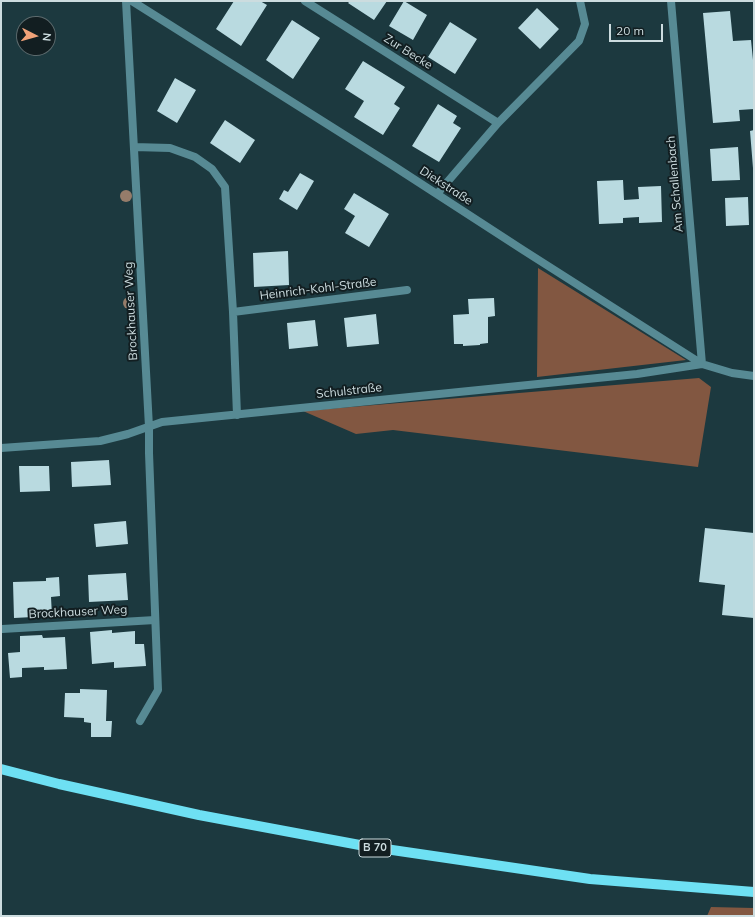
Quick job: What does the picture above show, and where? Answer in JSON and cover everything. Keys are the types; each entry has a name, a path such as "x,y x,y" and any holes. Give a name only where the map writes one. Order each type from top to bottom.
{"main road":[{"name":"B 70","path":"1,769 59,784 184,811 365,846 590,879 754,892"}],"street":[{"name":"Brockhauser Weg","path":"126,1 148,427 158,690 140,721"},
{"name":"Diekstraße","path":"132,1 702,364 732,373 754,376"},
{"name":"Zur Becke","path":"305,1 498,123"},
{"path":"437,194 498,123 579,42 585,24 580,1"},
{"name":"Am Schallenbach","path":"671,1 702,364"},
{"path":"134,148 170,148 195,157 212,169 225,187 233,312 237,415"},
{"name":"Heinrich-Kohl-Straße","path":"233,312 407,290"},
{"name":"Schulstraße","path":"1,448 100,441 128,434 162,422 637,374 702,364"},
{"name":"Brockhauser Weg","path":"2,629 155,620"}],"shaded area":[{"path":"538,268 686,360 537,377"},
{"path":"699,378 711,387 698,467 393,430 356,434 303,411"},
{"path":"711,907 754,908 754,916 707,916"}],"building":[{"path":"234,1 260,1 267,5 241,46 216,29"},
{"path":"350,1 387,1 374,20 348,3"},
{"path":"404,1 427,15 413,40 389,26"},
{"path":"537,8 559,29 540,49 518,28"},
{"path":"730,11 733,41 751,40 754,70 754,109 739,110 740,121 713,123 703,13"},
{"path":"292,20 320,38 293,79 266,60"},
{"path":"450,22 477,39 455,74 428,57"},
{"path":"363,61 405,87 394,104 400,108 383,135 354,117 364,101 345,89"},
{"path":"175,78 196,90 177,123 157,111"},
{"path":"438,104 457,116 453,123 461,128 439,162 412,146"},
{"path":"225,120 255,140 240,163 210,143"},
{"path":"754,130 754,168 753,168 750,131"},
{"path":"738,147 740,180 712,181 710,149"},
{"path":"300,173 314,181 297,210 279,199 284,190 288,192"},
{"path":"623,180 624,200 639,199 638,187 661,186 662,222 639,223 639,217 623,218 623,223 599,224 597,181"},
{"path":"354,193 389,214 369,247 345,233 355,216 344,209"},
{"path":"748,197 749,225 726,226 725,198"},
{"path":"288,251 289,285 254,287 253,253"},
{"path":"494,298 495,316 488,317 488,343 463,346 463,344 454,344 453,315 469,314 468,299"},
{"path":"376,314 379,344 347,347 344,318"},
{"path":"315,320 318,346 289,349 287,323"},
{"path":"109,460 111,485 72,487 71,462"},
{"path":"19,466 49,466 50,491 20,492"},
{"path":"126,521 128,544 96,547 94,524"},
{"path":"705,528 754,533 754,618 722,615 725,585 699,582"},
{"path":"126,573 128,600 89,602 88,575"},
{"path":"59,577 60,596 51,597 52,616 14,618 13,582 46,581 46,578"},
{"path":"112,630 112,633 135,631 135,644 144,644 146,666 114,668 114,662 92,664 90,632"},
{"path":"42,635 43,638 65,637 67,669 44,670 44,667 22,668 22,677 10,678 8,653 20,652 20,636"},
{"path":"80,689 107,690 106,721 112,721 111,737 91,737 91,723 84,722 84,718 64,717 65,693 80,693"}]}
